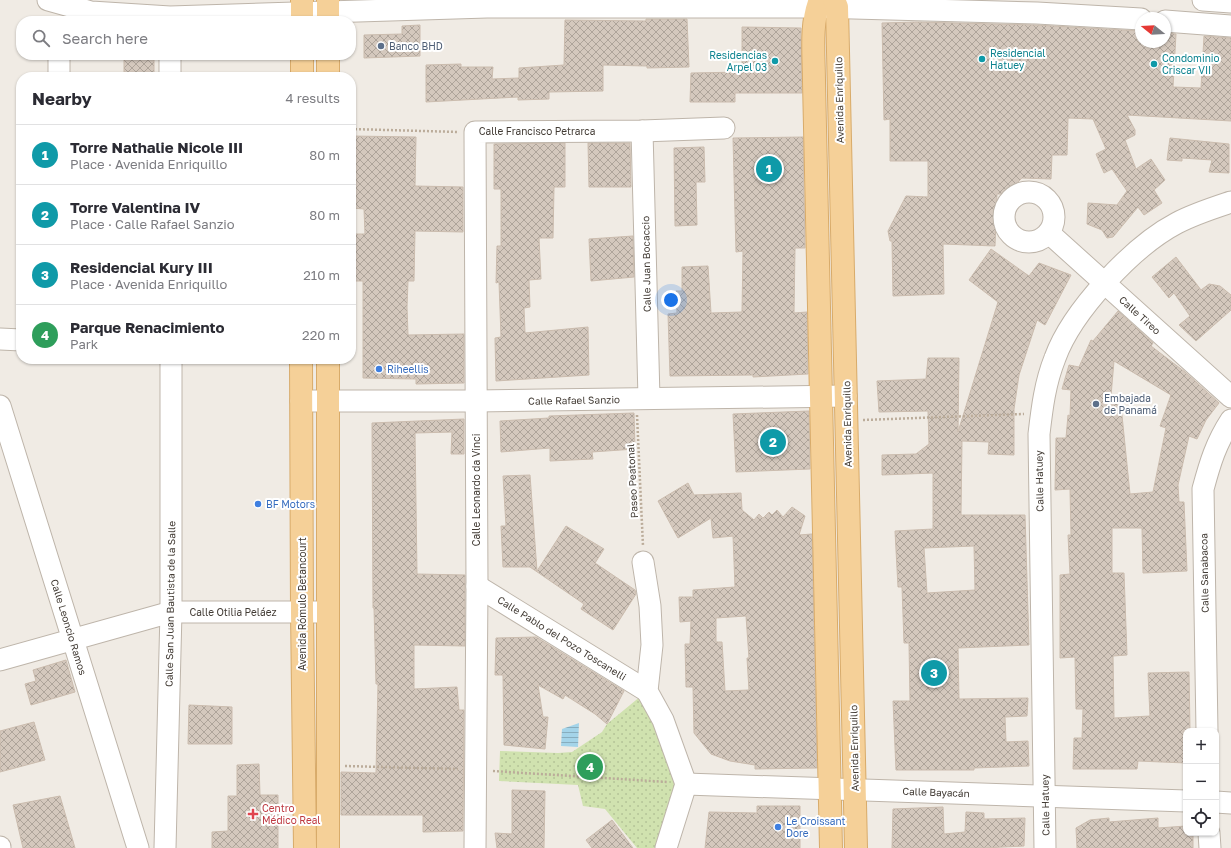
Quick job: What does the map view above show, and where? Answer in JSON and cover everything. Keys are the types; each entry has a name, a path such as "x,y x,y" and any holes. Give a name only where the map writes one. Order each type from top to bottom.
{"main road":[{"name":"Avenida Enriquillo","path":"827,3 847,420 856,788 856,848"},
{"path":"827,3 814,37 814,82 831,848"},
{"path":"302,60 302,72"},
{"path":"328,60 328,72"},
{"name":"Avenida Rómulo Betancourt","path":"301,364 302,612 306,848"},
{"path":"328,364 328,848"}],"street":[{"path":"1203,0 1231,2"},
{"path":"227,16 487,4 827,3 1037,12 1134,12"},
{"path":"55,8 136,16"},
{"path":"1171,21 1231,26"},
{"path":"59,60 59,72"},
{"path":"170,60 170,72"},
{"name":"Calle Francisco Petrarca","path":"475,132 724,128"},
{"name":"Calle Juan Bocaccio","path":"642,130 643,398"},
{"name":"Calle Leonardo da Vinci","path":"475,132 477,586 475,848"},
{"name":"Calle Hatuey","path":"1045,848 1039,434 1046,383 1055,356 1069,330 1104,284 1144,247 1176,223 1231,202"},
{"name":"Calle Tireo","path":"1049,233 1231,397"},
{"path":"0,339 16,340"},
{"name":"Calle San Juan Bautista de la Salle","path":"165,848 172,612 171,364"},
{"name":"Calle Rafael Sanzio","path":"301,401 476,401 846,396"},
{"name":"Calle Leoncio Ramos","path":"0,406 138,848"},
{"name":"Calle Sanabacoa","path":"1207,728 1203,490 1209,463 1225,441 1231,420"},
{"path":"643,562 650,606 652,645 648,691 663,720 686,784 666,848"},
{"name":"Calle Pablo del Pozo Toscanelli","path":"477,586 648,691"},
{"name":"Calle Otilia Peláez","path":"0,660 172,612 328,612"},
{"name":"Calle Bayacán","path":"686,784 856,788 1183,801"},
{"path":"1219,802 1231,803"},
{"path":"1209,836 1210,848"}],"path":[{"name":"Calle Francisco Petrarca","path":"356,129 475,132"},
{"name":"Paseo Peatonal","path":"643,398 643,562"},
{"path":"847,420 1041,414"},
{"path":"328,765 475,770 686,784"}],"green space":[{"path":"647,691 686,784 666,848 637,848 605,809 583,806 578,785 499,781 500,751 572,752 602,732 607,724"}],"water":[{"path":"579,723 578,747 561,746 562,729"}],"building":[{"path":"646,19 687,19 689,67 647,68 647,66 603,65 603,91 549,92 549,99 518,100 518,97 426,102 426,65 461,64 461,67 493,67 492,79 519,78 519,68 564,65 565,20 646,21"},
{"path":"917,22 1036,25 1135,31 1135,48 1171,48 1171,34 1176,34 1173,87 1201,88 1204,36 1231,38 1231,121 1127,115 1135,130 1135,135 1125,140 1136,169 1151,159 1165,180 1154,190 1162,203 1144,215 1138,207 1113,237 1107,238 1102,230 1087,224 1088,203 1117,205 1127,191 1112,169 1104,173 1096,154 1106,149 1093,119 1068,118 1067,155 1052,155 1051,179 1022,178 1006,194 997,194 995,246 943,244 944,294 893,296 892,241 890,241 888,231 906,196 928,197 928,161 890,161 890,119 884,120 882,23"},
{"path":"420,25 420,56 364,58 364,35 402,34 402,26"},
{"name":"Residencias Arpel 03","path":"742,27 801,28 802,93 735,93 735,102 690,102 691,73 742,72"},
{"path":"124,60 154,60 154,72 124,72"},
{"path":"356,136 416,137 415,186 463,187 463,232 415,231 414,281 408,281 407,307 408,335 464,334 464,383 416,384 416,379 363,378 363,281 356,281 356,234 365,234 364,209 356,208"},
{"path":"803,137 805,248 795,248 794,313 807,312 808,374 753,377 753,375 670,376 668,314 677,313 676,291 682,291 682,267 708,266 711,313 742,312 743,251 736,252 733,138"},
{"path":"1170,138 1229,144 1229,173 1209,172 1212,160 1182,158 1182,161 1167,160"},
{"path":"565,143 565,187 554,187 553,238 539,238 541,279 529,280 530,307 524,308 525,333 588,327 589,375 496,381 495,338 501,337 499,282 496,283 497,246 501,246 501,189 494,189 494,144"},
{"path":"588,143 630,143 631,187 589,187"},
{"path":"704,147 705,182 696,182 697,225 675,226 674,148"},
{"path":"633,236 634,277 591,281 589,239"},
{"path":"991,249 1029,276 1039,263 1071,275 1045,325 1037,320 1019,375 1014,409 1014,455 988,454 989,442 962,441 961,515 1025,515 1029,645 958,648 959,699 1028,698 1027,716 1005,717 1006,742 1028,741 1029,766 974,768 974,770 896,770 893,701 910,701 909,643 904,643 902,587 898,587 895,531 933,529 933,473 882,475 882,455 916,454 929,444 928,411 879,412 877,381 926,379 928,358 959,358 958,432 998,302 969,280","holes":["974,546 975,590 927,593 924,548"]},
{"path":"1176,257 1201,290 1209,284 1220,286 1231,295 1231,310 1196,341 1179,325 1190,316 1174,293 1169,298 1152,277"},
{"path":"1118,311 1153,343 1151,346 1185,372 1219,403 1206,420 1197,439 1189,436 1178,485 1179,502 1184,502 1187,571 1143,573 1142,528 1112,528 1112,573 1124,573 1127,655 1113,656 1114,718 1150,716 1148,673 1189,672 1190,728 1183,728 1183,763 1138,761 1137,769 1073,769 1074,738 1082,738 1083,709 1076,709 1075,657 1060,658 1060,575 1070,574 1068,535 1071,535 1070,489 1055,490 1056,438 1066,438 1068,415 1070,416 1071,390 1062,389 1069,365 1079,367 1091,340 1093,341","holes":["1114,361 1171,395 1160,426 1166,428 1153,492 1130,494 1120,396 1111,396"]},
{"path":"809,411 810,469 736,472 733,414"},
{"path":"634,413 635,449 592,452 593,459 550,461 550,448 501,452 500,421 549,418 549,416"},
{"path":"464,419 464,454 451,454 452,432 415,433 417,574 465,575 465,646 414,645 414,689 457,687 459,710 464,710 463,831 423,832 423,815 341,815 341,772 376,773 378,684 376,684 373,608 372,423"},
{"path":"530,475 537,571 566,526 604,549 595,563 635,590 636,594 613,630 581,609 584,604 530,567 503,567 501,526 506,526 503,476"},
{"path":"688,483 694,495 741,493 742,510 754,520 759,514 763,518 769,512 772,515 777,510 783,517 792,507 805,516 799,535 812,534 817,768 755,769 755,765 730,761 711,754 694,733 693,687 686,687 685,644 690,644 691,621 680,622 679,597 693,597 693,590 735,587 733,536 713,538 711,518 678,538 658,501","holes":["746,616 749,658 747,658 749,690 725,691 722,642 716,642 716,618"]},
{"path":"536,637 624,691 607,724 595,714 565,695 563,699 538,685 543,717 548,717 545,749 504,745 503,675 495,675 496,638"},
{"path":"66,660 75,692 31,705 25,684 36,681 33,670"},
{"path":"189,705 232,707 232,744 188,744"},
{"path":"34,722 45,760 0,772 0,731"},
{"name":"Centro Médico Real","path":"259,764 260,795 278,795 278,848 212,848 212,832 228,831 228,796 237,796 237,765"},
{"path":"512,790 545,791 544,848 497,848 495,833 512,834"},
{"path":"60,796 75,848 23,848 13,805"},
{"path":"757,806 800,806 800,848 705,848 709,812 757,813"},
{"path":"943,807 944,834 965,832 966,812 984,813 984,819 1025,818 1024,846 983,848 892,848 893,809"},
{"path":"1109,818 1109,822 1158,818 1158,828 1183,826 1183,836 1193,836 1193,848 1077,848 1076,828 1090,820"},
{"path":"612,820 633,848 592,848 586,840"}],"place":[{"name":"Banco BHD","path":"381,46"},
{"name":"Residencial Hatuey","path":"982,59"},
{"name":"Residencias Arpel 03","path":"775,61"},
{"name":"Condominio Criscar VII","path":"1154,64"},
{"name":"Torre Nathalie Nicole III","path":"769,169"},
{"name":"Riheellis","path":"379,369"},
{"name":"Embajada de Panamá","path":"1096,404"},
{"name":"Torre Valentina IV","path":"773,442"},
{"name":"BF Motors","path":"258,504"},
{"name":"Residencial Kury III","path":"934,673"},
{"name":"Parque Renacimiento","path":"590,767"},
{"name":"Centro Médico Real","path":"253,814"},
{"name":"Le Croissant Dore","path":"778,827"}]}
